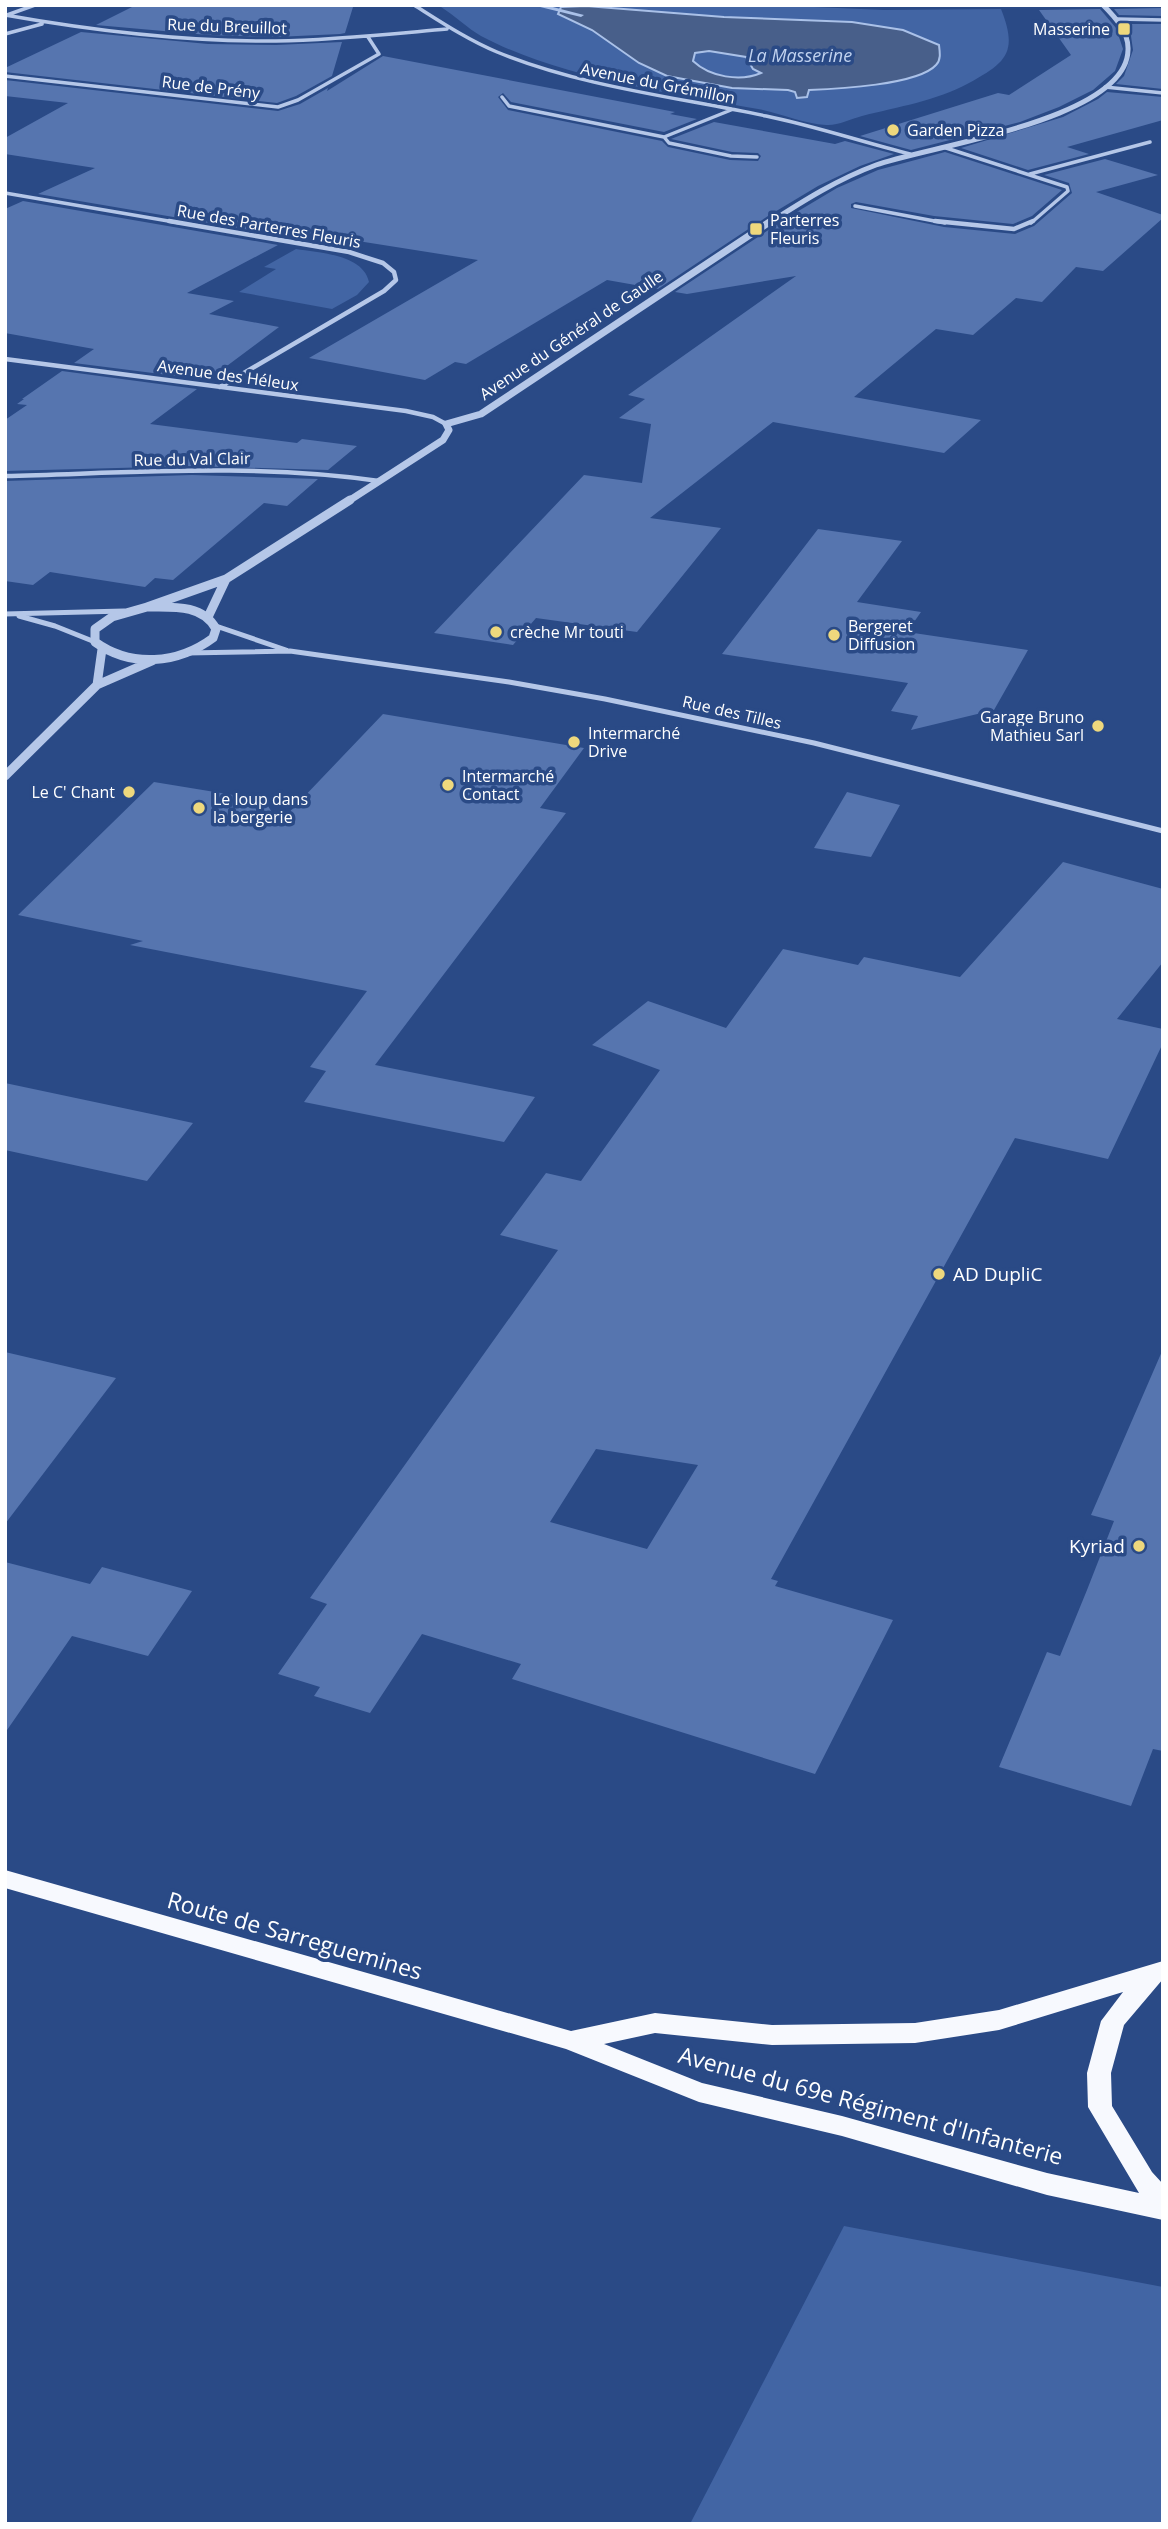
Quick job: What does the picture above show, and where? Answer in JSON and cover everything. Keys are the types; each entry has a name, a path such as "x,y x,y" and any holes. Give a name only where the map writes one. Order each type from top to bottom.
{"main road":[{"name":"Route de Sarreguemines","path":"5,1879 571,2041"},
{"name":"Avenue du 69e Régiment d'Infanterie","path":"571,2041 654,2023 772,2035 915,2033 999,2020 1157,1972"},
{"name":"Avenue du 69e Régiment d'Infanterie","path":"1157,1972 1113,2021 1099,2073 1100,2107 1143,2180 1163,2201"},
{"name":"Avenue du 69e Régiment d'Infanterie","path":"571,2041 699,2092 842,2126 1047,2184 1163,2209"}],"street":[{"path":"6,15 36,5"},
{"name":"Avenue du Grémillon","path":"414,5 448,29 489,50 554,74 630,92 810,126 910,154"},
{"path":"1102,5 1124,29 1129,46 1127,59 1115,79 1105,87"},
{"name":"Rue du Breuillot","path":"6,15 129,32 240,40 303,41 448,29"},
{"path":"1117,19 1163,20"},
{"path":"5,34 46,22"},
{"name":"Rue de Prény","path":"5,76 278,107 289,106 327,81 359,69 379,54 368,37"},
{"path":"1105,87 1163,93"},
{"name":"Avenue du Général de Gaulle","path":"446,424 481,414 764,224 843,179 910,154 1035,123 1105,87"},
{"path":"502,97 509,106 664,136 731,109"},
{"path":"664,136 669,143 731,156 757,158"},
{"path":"1029,174 1150,142"},
{"path":"855,206 990,229 1014,229 1026,226 1068,191 1067,187 943,147"},
{"name":"Rue des Parterres Fleuris","path":"5,193 349,251 383,263 394,272 396,280 384,291 220,387"},
{"name":"Avenue des Héleux","path":"5,359 415,413 446,424"},
{"path":"8,614 125,611 147,607 226,579 443,440 449,430 446,424"},
{"name":"Rue du Val Clair","path":"5,476 274,470 323,471 379,481"},
{"path":"208,617 226,579"},
{"path":"8,614 55,626 128,657 159,658 186,653 207,644 213,638 216,626 208,617 185,609 147,607"},
{"path":"97,685 98,645 95,629 102,622 125,611"},
{"name":"Rue des Tilles","path":"216,626 290,651"},
{"name":"Rue des Tilles","path":"186,653 290,651 509,682 688,714 1163,831"},
{"path":"5,776 97,685 159,658"}],"shaded area":[{"path":"438,5 768,5 884,10 1001,9 1009,36 1006,54 1000,62 969,83 916,103 826,125 616,82 545,63 481,36"},
{"path":"296,249 349,260 365,273 369,282 357,295 332,309 239,292 276,269 264,267"},
{"path":"844,2226 1163,2287 1163,2524 690,2524"}],"water":[{"name":"La Masserine","path":"586,6 724,17 852,22 903,30 939,45 940,56 936,65 912,77 876,85 809,90 807,97 797,98 795,92 788,90 732,88 667,76 639,63 592,30 558,14 561,7","holes":["709,51 746,57 753,69 761,73 744,77 726,76 708,71 693,61 695,53"]}],"building":[{"path":"136,5 353,7 345,33 340,34 276,37 208,35 96,25"},
{"path":"1163,8 1163,16 1119,15 1114,9"},
{"path":"1100,9 1116,28 1123,49 1115,71 1093,90 1020,122 911,150 860,136 998,93 1009,95 1071,55 1039,10"},
{"path":"1125,24 1163,24 1163,89 1116,84 1124,76 1133,50 1131,36"},
{"path":"81,32 208,44 342,42 332,76 277,103 5,72 5,68"},
{"path":"383,56 675,112 670,114 697,119 664,132 511,102 503,93 498,97 508,110 662,141 668,147 730,160 758,161 761,156 758,153 732,152 671,139 714,122 835,144 845,141 894,154 860,166 818,186 658,289 607,280 466,364 455,362 425,380 309,358 478,260 301,232 292,237 38,194 95,168 5,154 5,138 68,103 5,96 5,80 278,111 300,104 328,88 327,91"},
{"path":"1107,92 1163,97 1163,120 1067,147 1089,154 1028,170 961,148 1063,117"},
{"path":"945,152 1062,190 1032,216 1013,224 934,216 856,202 851,204 851,208 944,227 1015,234 1034,226 1072,193 1069,183 1044,175 1105,159 1158,175 1096,192 1163,215 1163,218 1103,271 1076,267 1042,302 1016,298 973,335 936,329 854,397 981,420 944,453 773,422 650,518 721,528 637,632 536,618 513,645 434,633 584,475 642,483 651,424 619,418 645,399 628,395 796,276 687,294 675,292 837,188 878,170"},
{"path":"23,201 278,245 187,293 234,301 209,314 279,327 208,380 74,363 94,349 5,333 5,209"},
{"path":"62,371 197,389 150,424 297,443 302,439 357,446 328,470 192,466 5,471 5,420 27,405 17,404 22,399"},
{"path":"192,475 318,479 287,506 264,503 173,580 155,578 145,587 50,572 33,585 5,581 5,481"},
{"path":"818,529 902,541 857,602 921,612 907,632 1028,650 994,710 911,730 918,716 891,711 908,683 722,654"},
{"path":"383,714 584,748 540,808 566,813 375,1065 535,1097 504,1142 304,1102 326,1071 310,1067 367,991 130,945 143,941 18,915 154,782 264,800 279,823"},
{"path":"847,792 900,805 871,857 814,848"},
{"path":"1063,862 1163,889 1163,962 1117,1019 1163,1029 1163,1043 1108,1159 1015,1138 771,1579 778,1581 775,1586 893,1620 815,1774 512,1679 521,1664 422,1634 370,1713 314,1696 320,1687 278,1674 327,1604 310,1598 558,1250 500,1235 546,1173 581,1181 660,1070 592,1045 648,1001 726,1028 783,949 858,965 864,957 960,977","holes":["596,1449 698,1465 647,1549 550,1522"]},
{"path":"5,1083 193,1123 147,1181 5,1150"},
{"path":"1163,1349 1163,1751 1153,1749 1131,1806 999,1767 1047,1652 1060,1656 1087,1590 1114,1521 1091,1515"},
{"path":"5,1352 116,1378 5,1524"},
{"path":"5,1562 90,1584 102,1567 192,1591 148,1656 72,1636 5,1733"}],"waterway":[{"path":"535,5 581,15"}],"place":[{"name":"Masserine","path":"1124,29"},
{"name":"Garden Pizza","path":"893,130"},
{"name":"Parterres Fleuris","path":"756,229"},
{"name":"crèche Mr touti","path":"496,632"},
{"name":"Bergeret Diffusion","path":"834,635"},
{"name":"Garage Bruno Mathieu Sarl","path":"1098,726"},
{"name":"Intermarché Drive","path":"574,742"},
{"name":"Intermarché Contact","path":"448,785"},
{"name":"Le C' Chant","path":"129,792"},
{"name":"Le loup dans la bergerie","path":"199,808"},
{"name":"AD DupliC","path":"939,1274"},
{"name":"Kyriad","path":"1139,1546"}]}
